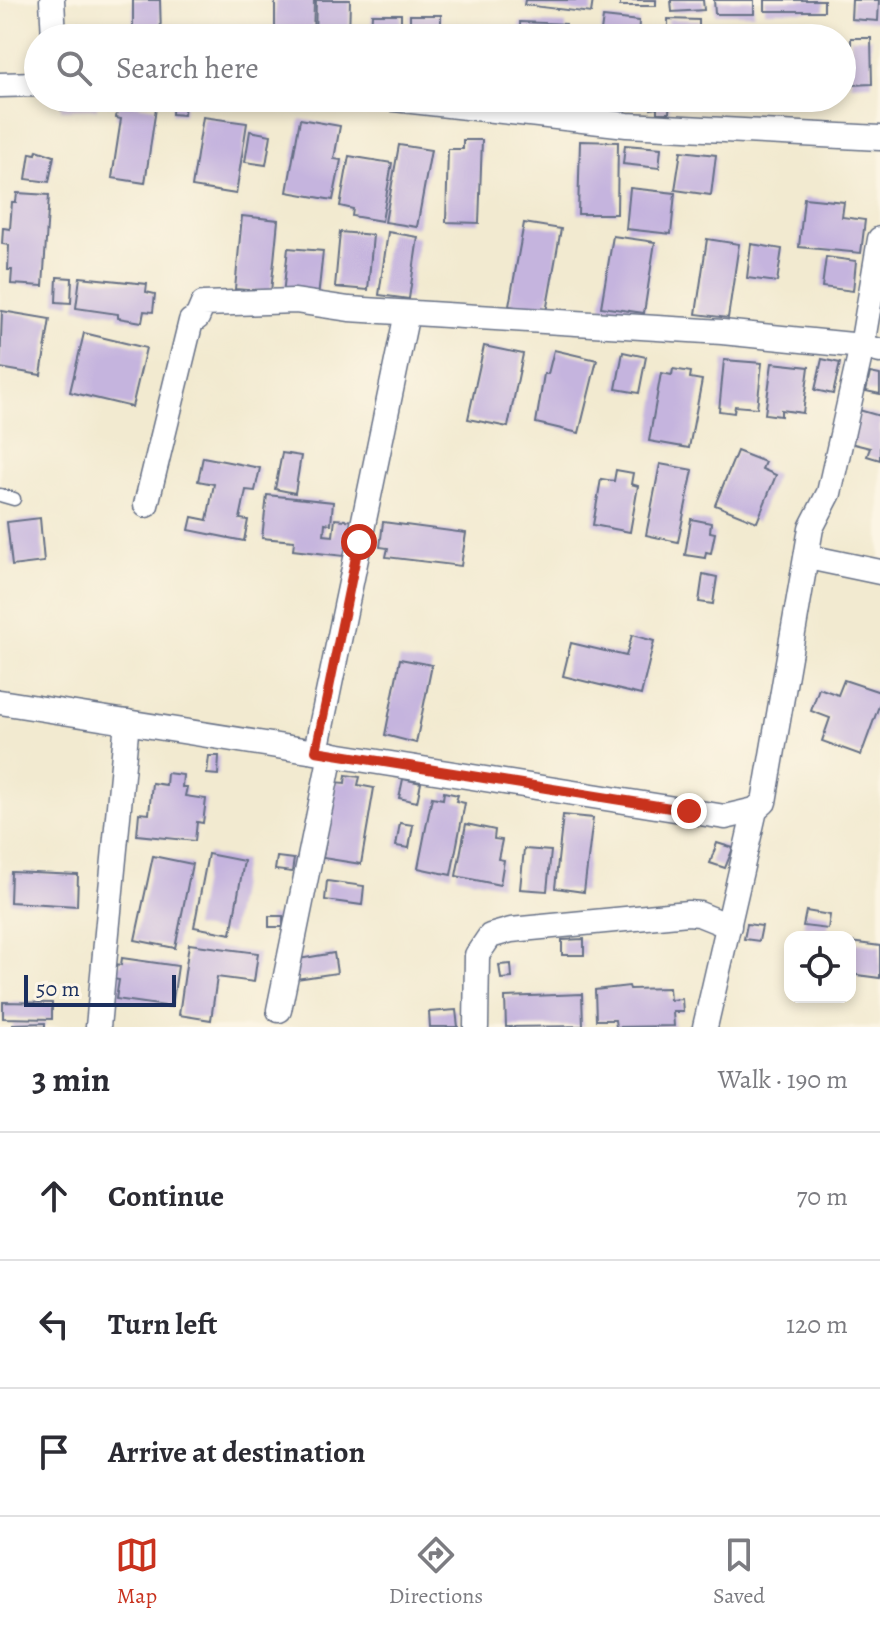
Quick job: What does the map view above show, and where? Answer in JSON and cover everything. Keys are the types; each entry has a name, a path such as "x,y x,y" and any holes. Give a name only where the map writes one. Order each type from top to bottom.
{"street":[{"path":"52,0 53,24"},
{"path":"0,85 24,84"},
{"path":"510,112 627,125 880,138"},
{"path":"0,702 725,817 755,810 764,802 811,528 829,493 871,349 880,239"},
{"path":"146,505 191,321 197,318 203,304 295,301 407,313 722,332 871,349"},
{"path":"279,1010 407,313"},
{"path":"808,557 880,572"},
{"path":"98,1027 127,722"},
{"path":"705,1027 755,810"},
{"path":"476,1027 477,955 490,936 511,930 688,913 729,926"}],"lane":[{"path":"0,495 14,499"}],"building":[{"path":"133,0 160,0 161,24 133,24"},
{"path":"275,0 314,0 313,24 275,24"},
{"path":"316,0 350,0 349,24 315,24"},
{"path":"525,0 593,0 591,13 524,5"},
{"path":"620,0 656,0 656,6 620,6"},
{"path":"671,0 703,0 704,10 672,12"},
{"path":"714,0 754,0 754,14 715,14"},
{"path":"765,0 824,0 824,11 765,11"},
{"path":"852,0 879,0 878,21 851,19"},
{"path":"372,14 401,14 401,24 372,24"},
{"path":"410,15 441,15 441,24 410,24"},
{"path":"603,17 639,21 639,24 602,24"},
{"path":"668,19 699,20 699,24 668,24"},
{"path":"520,22 566,24 520,24"},
{"path":"856,38 871,38 872,84 856,85"},
{"path":"117,112 155,112 145,183 112,178 121,119 116,118"},
{"path":"203,117 247,123 236,194 192,187"},
{"path":"300,119 340,126 334,159 341,160 333,200 287,192"},
{"path":"250,131 271,135 266,165 245,162"},
{"path":"463,140 482,140 479,223 446,222 448,149 463,149"},
{"path":"580,141 618,142 617,214 578,214"},
{"path":"399,145 431,150 417,227 385,222"},
{"path":"625,145 661,148 659,168 623,164"},
{"path":"37,150 54,156 49,182 26,179 30,153 36,154"},
{"path":"681,151 716,155 711,195 675,190"},
{"path":"349,156 392,163 382,221 352,216 353,209 340,206"},
{"path":"630,188 675,193 671,234 626,229"},
{"path":"17,193 49,195 43,286 11,284 9,245 2,244 3,228 10,229 12,202 16,202"},
{"path":"804,198 844,202 842,217 865,220 861,253 799,247"},
{"path":"242,216 278,220 271,292 235,289"},
{"path":"524,223 561,229 546,312 509,306"},
{"path":"340,232 373,235 368,290 335,287"},
{"path":"388,232 418,237 409,299 379,295"},
{"path":"613,236 655,242 644,313 601,307"},
{"path":"707,239 739,244 728,318 696,314"},
{"path":"751,244 782,249 777,282 747,278"},
{"path":"288,248 323,251 318,298 283,295"},
{"path":"826,257 856,261 853,291 822,287"},
{"path":"57,277 72,278 71,303 56,302"},
{"path":"80,277 147,284 146,292 155,294 153,312 144,311 142,322 118,318 118,314 76,308"},
{"path":"2,311 50,319 41,375 0,368"},
{"path":"84,333 146,348 132,407 70,392"},
{"path":"484,346 523,354 508,427 468,419"},
{"path":"554,350 597,360 579,433 536,423 544,374 548,374"},
{"path":"623,352 646,357 639,393 616,389"},
{"path":"822,359 840,363 833,394 815,390"},
{"path":"724,360 762,363 757,408 735,406 734,413 719,411"},
{"path":"772,363 809,367 803,413 781,410 781,416 765,414"},
{"path":"673,369 691,372 690,378 702,380 689,448 649,441 661,373 672,375"},
{"path":"870,373 880,375 880,394 866,391"},
{"path":"859,410 880,416 880,460 867,456 870,448 850,443"},
{"path":"737,451 765,462 762,469 776,475 757,522 715,505"},
{"path":"282,453 301,456 295,493 275,489"},
{"path":"203,457 260,468 255,491 246,490 240,519 248,520 244,541 189,530 192,517 207,520 214,484 198,481"},
{"path":"660,464 693,470 678,542 646,535"},
{"path":"616,470 633,473 631,484 638,486 630,532 593,525 601,479 614,481"},
{"path":"267,495 333,502 331,524 325,523 324,535 333,536 335,519 356,521 352,557 293,550 294,541 262,538"},
{"path":"40,518 44,562 12,566 7,522"},
{"path":"691,519 711,523 710,532 715,533 711,553 706,552 705,558 685,555"},
{"path":"383,522 466,533 461,566 386,557 388,548 380,547"},
{"path":"703,574 717,577 713,604 699,602"},
{"path":"632,635 654,641 641,695 563,676 571,643 626,656"},
{"path":"400,659 432,665 416,743 385,735"},
{"path":"844,680 880,692 880,703 861,755 822,741 830,718 811,711 819,688 838,695"},
{"path":"209,756 219,756 218,775 207,774"},
{"path":"167,773 183,775 182,787 187,787 185,796 206,799 203,823 197,822 195,841 137,835 139,813 149,814 152,783 166,785"},
{"path":"346,775 360,777 358,785 374,788 361,864 323,858 335,782 345,783"},
{"path":"403,779 421,783 417,802 399,798"},
{"path":"444,792 458,795 456,801 465,803 451,875 418,868 432,797 443,799"},
{"path":"563,815 593,818 584,892 555,888"},
{"path":"400,823 413,825 409,848 396,846"},
{"path":"466,824 495,830 494,839 502,840 498,859 504,860 500,885 456,876"},
{"path":"717,843 733,848 725,868 710,863"},
{"path":"524,849 551,851 547,891 520,889"},
{"path":"208,854 244,861 231,934 194,927"},
{"path":"153,856 192,864 175,948 135,940"},
{"path":"277,857 294,859 292,872 275,870"},
{"path":"11,872 78,875 77,906 10,902"},
{"path":"327,881 364,886 362,905 325,900"},
{"path":"806,911 830,915 828,929 803,926"},
{"path":"269,916 283,916 283,927 269,927"},
{"path":"747,924 762,926 759,941 744,939"},
{"path":"584,939 584,955 562,955 562,940"},
{"path":"856,943 880,946 880,978 856,975"},
{"path":"189,944 258,953 254,982 217,977 211,1020 179,1015"},
{"path":"334,953 337,973 296,979 293,960"},
{"path":"122,958 178,966 172,1007 116,999 119,980 113,979 115,964 121,965"},
{"path":"511,964 512,978 501,979 499,965"},
{"path":"629,986 630,989 669,988 670,1000 682,999 683,1012 673,1012 674,1026 616,1027 615,1020 596,1020 595,990"},
{"path":"582,994 583,1026 506,1027 505,997"},
{"path":"3,1002 52,1003 52,1019 3,1018"},
{"path":"456,1010 458,1027 430,1027 429,1012"},
{"path":"45,1023 45,1027 13,1027 13,1024"}],"route":[{"path":"359,542 316,751 689,811"}]}
